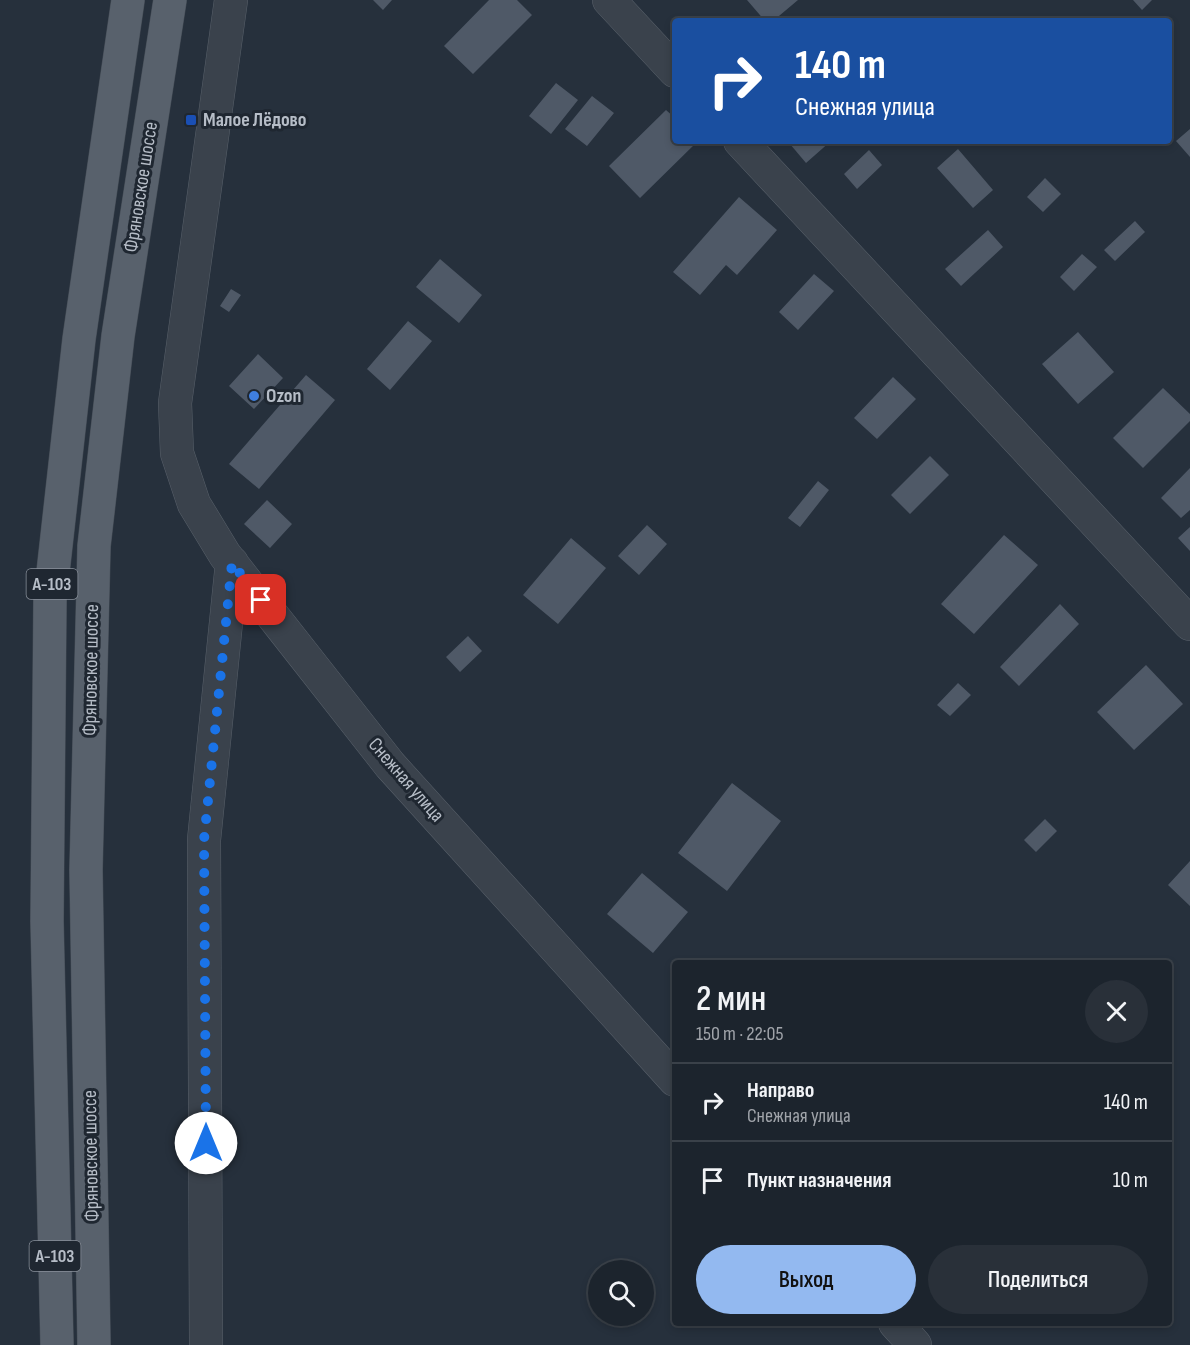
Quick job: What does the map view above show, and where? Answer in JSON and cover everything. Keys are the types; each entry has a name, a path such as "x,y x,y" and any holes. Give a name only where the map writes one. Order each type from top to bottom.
{"main road":[{"name":"Фряновское шоссе","path":"57,1345 47,921 50,599 80,339 128,0"},
{"name":"Фряновское шоссе","path":"94,1345 86,870 94,546 99,488 122,314 170,0"}],"street":[{"name":"Снежная улица","path":"231,0 175,404 177,453 194,504 232,563 390,765 672,1077"},
{"path":"609,0 672,68"},
{"path":"743,144 1190,624"},
{"path":"206,1345 204,840 232,563"},
{"path":"898,1326 915,1345"}],"building":[{"path":"373,0 392,0 383,10"},
{"path":"489,0 517,0 532,15 473,74 444,46"},
{"path":"747,0 798,0 777,18 762,18"},
{"path":"1133,0 1152,0 1142,10"},
{"path":"556,83 578,100 551,134 529,116"},
{"path":"592,96 614,113 587,146 565,129"},
{"path":"666,110 672,115 672,144 695,144 640,198 609,166"},
{"path":"1190,129 1190,157 1176,141"},
{"path":"790,144 828,144 806,163"},
{"path":"958,149 993,190 973,208 937,168"},
{"path":"869,150 882,165 857,189 844,174"},
{"path":"1045,178 1061,194 1043,212 1027,197"},
{"path":"739,197 777,230 737,275 726,265 700,295 673,272"},
{"path":"1135,221 1145,232 1115,261 1104,250"},
{"path":"988,230 1003,247 961,286 945,269"},
{"path":"1082,254 1097,267 1074,291 1060,277"},
{"path":"440,259 482,295 459,323 416,287"},
{"path":"814,274 834,291 798,330 779,312"},
{"path":"231,289 241,295 229,312 220,306"},
{"path":"408,321 432,341 390,390 367,369"},
{"path":"1078,332 1114,372 1078,404 1042,364"},
{"path":"258,354 283,378 254,409 229,386"},
{"path":"306,375 335,400 259,489 229,464"},
{"path":"893,377 916,399 877,439 854,418"},
{"path":"1163,388 1190,414 1190,421 1143,468 1113,438"},
{"path":"930,456 949,475 910,514 891,495"},
{"path":"1190,468 1190,510 1181,518 1161,498"},
{"path":"818,481 829,490 800,527 788,518"},
{"path":"267,500 292,524 270,548 244,524"},
{"path":"647,525 667,544 639,575 618,556"},
{"path":"1190,527 1190,551 1178,538"},
{"path":"1004,535 1038,565 974,634 941,604"},
{"path":"571,538 606,568 558,624 523,595"},
{"path":"1060,604 1079,624 1019,686 1000,667"},
{"path":"468,636 482,651 460,672 446,657"},
{"path":"1146,665 1183,704 1134,750 1097,712"},
{"path":"958,683 971,695 950,716 937,705"},
{"path":"732,783 781,821 727,891 678,853"},
{"path":"1045,819 1057,831 1036,852 1024,840"},
{"path":"1190,861 1190,906 1168,885"},
{"path":"642,873 688,912 653,953 607,914"}],"place":[{"name":"Малое Лёдово","path":"191,120"},
{"name":"Ozon","path":"254,396"}],"route":[{"path":"206,1143 204,840 232,563 261,600"}]}
